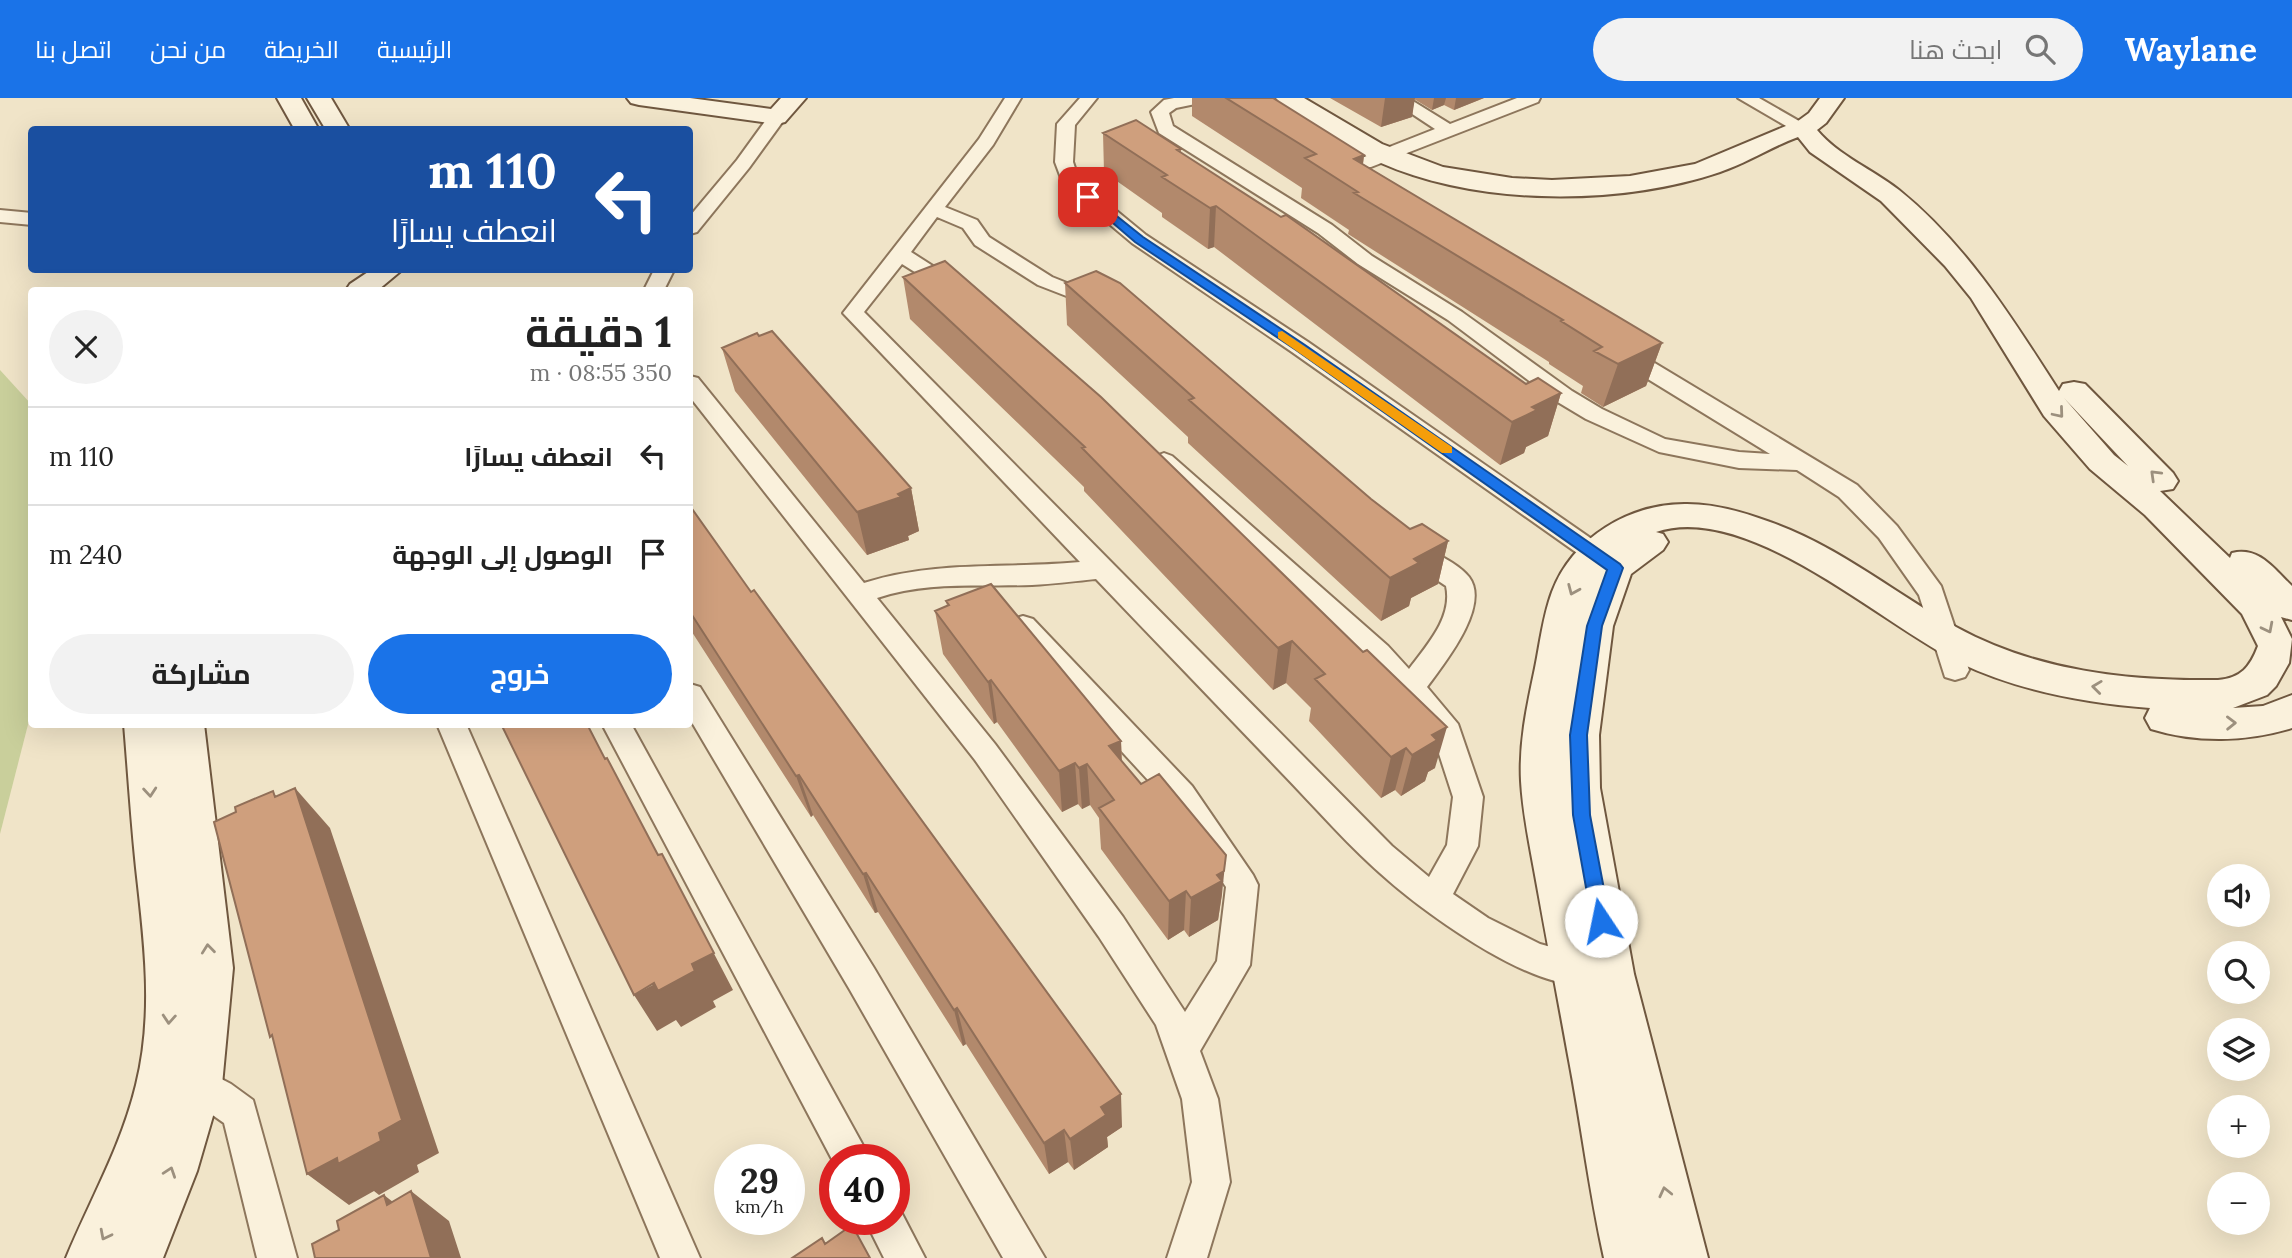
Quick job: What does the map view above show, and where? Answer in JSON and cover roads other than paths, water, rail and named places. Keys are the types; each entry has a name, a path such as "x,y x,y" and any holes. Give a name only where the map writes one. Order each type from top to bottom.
{"street":[{"path":"289,98 305,126"},
{"path":"319,98 336,126"},
{"path":"639,98 777,117"},
{"path":"693,224 794,98"},
{"path":"1013,98 987,141 853,313 1381,855 1416,887 1497,941 1593,972"},
{"path":"1089,98 1066,124 1064,162 1071,182 1139,239 1322,362 1605,561"},
{"path":"1199,98 1170,104 1160,113 1165,129 1325,229 1365,260 1455,316 1564,396 1594,414 1659,445 1739,460 1806,464"},
{"path":"1265,98 1402,176 1480,193 1561,200 1651,197 1712,184 1772,162 1798,146 1804,129 1816,122 1832,98"},
{"path":"1288,98 1316,127"},
{"path":"1396,98 1451,131"},
{"path":"1375,159 1532,98"},
{"path":"1746,98 1804,129 1845,144 1880,168 1964,244 2021,319 2054,369 2130,452 2292,607"},
{"path":"1804,129 1819,147 1889,196 1955,260 1983,295 2055,409 2102,462 2157,507 2257,606 2277,646 2269,671 2249,690 2220,696 2170,695 2077,684 2024,671 1973,653 1951,654"},
{"path":"934,209 970,224 982,241 1045,281 1096,301 1118,313"},
{"path":"0,216 28,219"},
{"path":"899,253 938,276 981,307"},
{"path":"364,287 384,273"},
{"path":"393,287 410,273"},
{"path":"1603,341 1848,491 1888,532 1932,593 1951,654"},
{"path":"693,387 985,752 1111,927 1170,1017 1200,1099 1211,1182 1187,1258"},
{"path":"1143,443 1378,653 1444,724 1468,797 1462,846 1434,899"},
{"path":"1605,561 1652,541 1684,536 1711,538 1758,554 1819,588 1951,654 1983,684 2036,701 2113,714 2230,724 2260,721 2292,710"},
{"path":"1394,538 1458,581 1462,599 1446,641 1410,688"},
{"path":"1605,561 1581,710 1578,761 1607,1122 1631,1258"},
{"path":"860,594 914,580 966,575 1032,576 1102,569"},
{"path":"1008,610 1181,795 1242,885 1233,965 1182,1049"},
{"path":"693,700 862,979 1025,1258"},
{"path":"136,1258 171,1171 179,1085 172,982 144,728"},
{"path":"93,1258 179,1085 210,968 184,728"},
{"path":"453,728 680,1258"},
{"path":"618,728 843,1144"},
{"path":"1593,972 1681,1258"},
{"path":"179,1085 218,1096 240,1113 277,1258"},
{"path":"892,1235 905,1258"}]}
